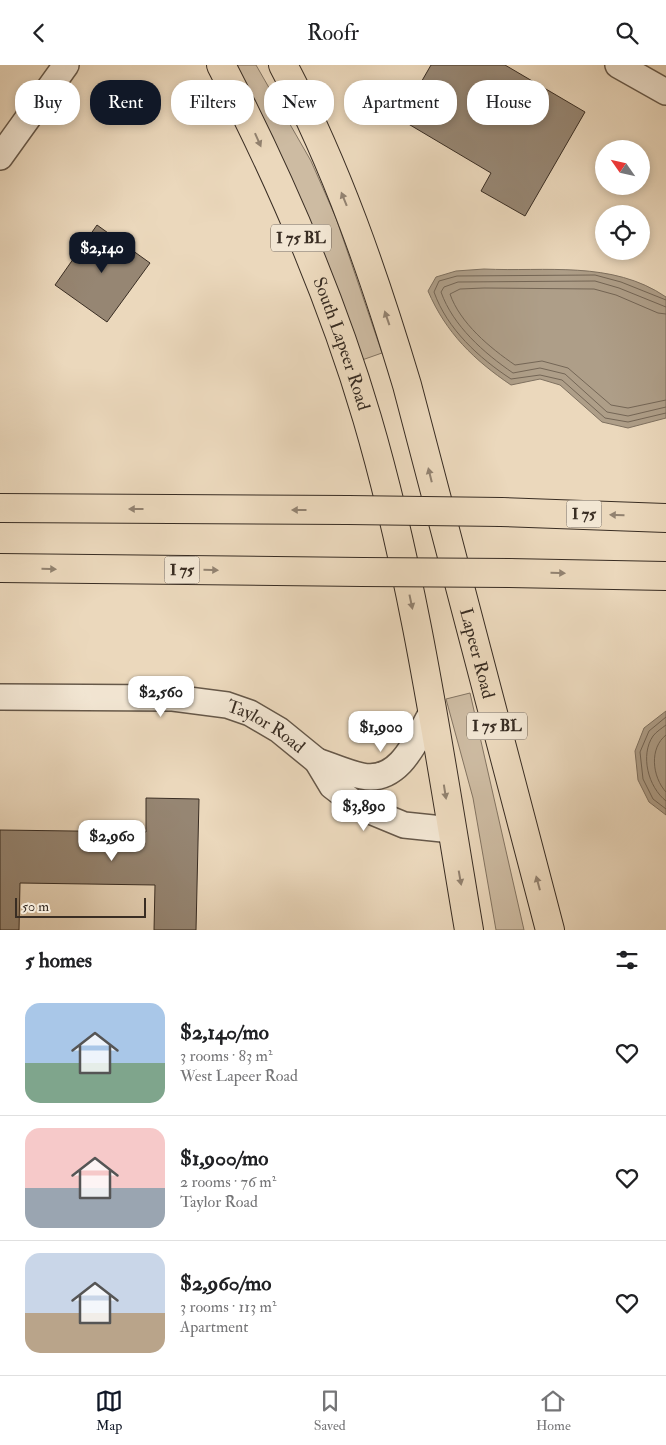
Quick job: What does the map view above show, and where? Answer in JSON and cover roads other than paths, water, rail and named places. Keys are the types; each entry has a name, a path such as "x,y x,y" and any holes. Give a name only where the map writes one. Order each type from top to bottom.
{"main road":[{"name":"South Lapeer Road","path":"221,65 272,170 326,302 366,417 393,520 432,713"},
{"name":"Lapeer Road","path":"283,65 331,165 362,245 407,385 550,930"},
{"name":"I 75","path":"0,508 501,512 666,518"},
{"name":"I 75","path":"0,568 666,576"},
{"name":"I 75 BL","path":"432,713 469,930"}],"street":[{"path":"0,157 66,65"},
{"path":"618,65 666,92"},
{"name":"Taylor Road","path":"0,697 173,698 217,702 261,718 318,761 364,777 388,772 402,762 432,713"},
{"name":"Taylor Road","path":"318,761 332,786 346,799 369,813 404,825 452,830"}],"water":[{"path":"554,269 601,273 623,277 645,285 666,297 666,418 628,428 602,422 560,385 540,379 511,385 485,366 452,333 428,291 436,277 456,271"},
{"path":"666,711 666,815 649,802 638,780 635,751 644,728"}]}
